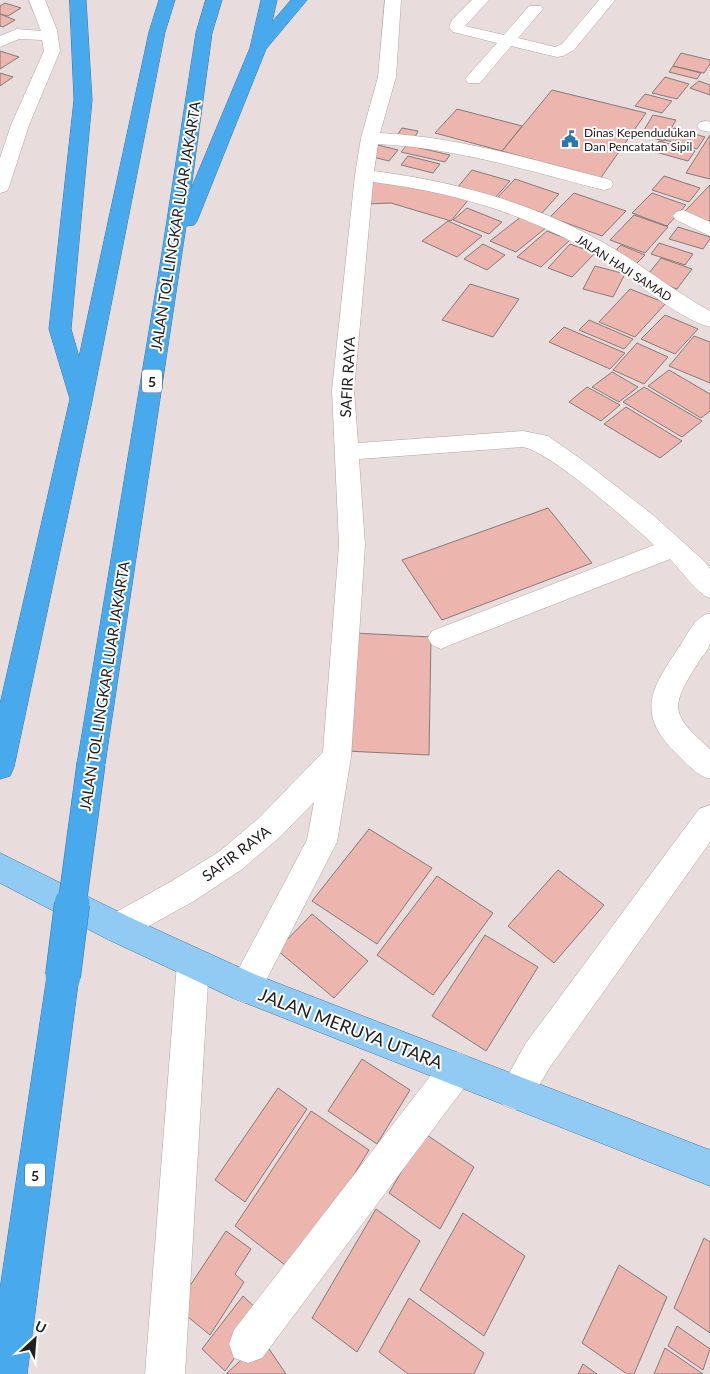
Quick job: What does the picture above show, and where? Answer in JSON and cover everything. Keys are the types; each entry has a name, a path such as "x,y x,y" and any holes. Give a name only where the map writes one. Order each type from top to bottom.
{"highway":[{"path":"78,0 83,100 60,329 81,401"},
{"path":"2,758 81,401 157,32 167,0"},
{"name":"JALAN TOL LINGKAR LUAR JAKARTA","path":"7,1374 91,764 171,259 204,34 214,0"},
{"path":"171,259 258,48 269,0"},
{"path":"258,48 299,0"}],"main road":[{"name":"JALAN MERUYA UTARA","path":"0,867 118,928 245,987 710,1168"}],"street":[{"path":"0,187 20,125 52,51 50,36 37,0"},
{"name":"SAFIR RAYA","path":"245,987 322,842 337,757 352,544 343,390 364,174 370,138 388,77 394,0"},
{"path":"480,0 457,27 470,33 552,51 563,51 607,0"},
{"path":"474,79 535,9"},
{"path":"0,42 17,34 50,36"},
{"path":"0,131 20,125"},
{"path":"370,138 462,149 604,184"},
{"name":"JALAN HAJI SAMAD","path":"364,174 416,181 460,191 509,205 557,225 594,245 663,294 710,320"},
{"path":"683,216 710,230"},
{"path":"346,452 523,439 540,442 577,468 644,521 695,568 710,588"},
{"path":"441,638 673,548"},
{"path":"710,623 669,688 662,708 667,724 710,767"},
{"name":"SAFIR RAYA","path":"118,928 215,872 245,850 274,825 337,757"},
{"path":"515,1093 538,1055 710,818"},
{"path":"165,1374 193,964"},
{"path":"248,1344 457,1069"}],"building":[{"path":"5,3 21,8 8,16 0,14 0,6"},
{"path":"0,14 15,20 3,27 0,26"},
{"path":"0,51 19,57 0,69"},
{"path":"681,53 710,60 710,64 704,73 673,66"},
{"path":"673,66 701,73 697,79 669,72"},
{"path":"0,73 13,77 0,86"},
{"path":"665,77 689,84 677,99 652,93"},
{"path":"699,81 710,85 710,95 690,88"},
{"name":"Dinas Kependudukan Dan Pencatatan Sipil","path":"552,90 646,113 600,179 502,151"},
{"path":"645,94 672,101 662,113 635,106"},
{"path":"457,109 522,126 502,151 435,133"},
{"path":"653,115 676,120 664,141 641,135"},
{"path":"402,128 418,131 413,141 396,137"},
{"path":"674,128 705,137 697,149 665,140"},
{"path":"710,135 710,179 686,173"},
{"path":"659,141 695,151 688,161 652,151"},
{"path":"378,145 398,150 389,161 369,156"},
{"path":"407,145 450,155 445,162 401,152"},
{"path":"408,156 440,164 433,173 401,165"},
{"path":"472,170 510,181 494,199 457,188"},
{"path":"664,176 700,188 689,202 652,190"},
{"path":"515,179 559,194 542,213 497,198"},
{"path":"366,182 409,182 469,199 451,221 391,203 367,204"},
{"path":"710,185 710,222 684,212"},
{"path":"574,193 626,211 602,236 550,217"},
{"path":"652,193 686,205 667,226 632,213"},
{"path":"467,208 502,222 489,234 453,220"},
{"path":"634,215 668,227 645,253 610,240"},
{"path":"522,216 547,227 516,252 490,241"},
{"path":"448,221 482,236 457,257 422,241"},
{"path":"678,227 710,237 710,239 703,249 669,239"},
{"path":"547,231 570,240 541,267 517,257"},
{"path":"659,243 693,254 685,265 651,254"},
{"path":"483,244 505,255 487,270 464,259"},
{"path":"570,244 595,253 572,277 548,268"},
{"path":"621,245 645,255 635,265 611,255"},
{"path":"661,258 692,269 677,289 645,278"},
{"path":"595,266 625,274 613,297 583,289"},
{"path":"470,284 519,299 493,337 442,320"},
{"path":"630,289 666,303 635,337 599,322"},
{"path":"665,315 698,329 675,354 641,339"},
{"path":"589,320 633,339 624,349 579,330"},
{"path":"564,327 625,353 610,369 549,342"},
{"path":"694,336 710,342 710,383 669,366"},
{"path":"637,343 668,357 644,384 613,370"},
{"path":"669,370 710,394 710,411 701,418 648,386"},
{"path":"612,372 638,387 619,402 592,387"},
{"path":"587,387 620,405 601,421 569,402"},
{"path":"644,387 702,421 682,437 623,402"},
{"path":"626,407 682,441 660,458 604,424"},
{"path":"548,508 592,563 442,620 402,560"},
{"path":"354,633 431,637 429,755 346,751"},
{"path":"369,829 432,868 377,944 312,901"},
{"path":"558,870 604,905 554,963 508,926"},
{"path":"437,876 493,913 433,995 377,955"},
{"path":"312,914 368,961 334,998 277,950"},
{"path":"485,935 538,967 486,1051 432,1016"},
{"path":"362,1059 410,1090 377,1144 328,1111"},
{"path":"278,1088 307,1109 245,1202 215,1180"},
{"path":"311,1111 369,1150 294,1272 235,1226"},
{"path":"424,1133 474,1167 440,1229 389,1193"},
{"path":"376,1209 420,1241 357,1352 312,1318"},
{"path":"463,1213 525,1256 484,1336 420,1290"},
{"path":"226,1231 251,1249 235,1274 244,1282 210,1335 176,1307"},
{"path":"704,1238 710,1242 710,1333 674,1308"},
{"path":"619,1265 667,1297 634,1374 627,1374 582,1343"},
{"path":"243,1296 265,1317 225,1371 202,1349"},
{"path":"409,1298 484,1353 474,1374 408,1374 379,1352"},
{"path":"677,1326 710,1349 703,1370 668,1346"},
{"path":"263,1340 286,1374 226,1374"},
{"path":"665,1348 703,1374 654,1374"},
{"path":"583,1364 597,1374 578,1374"}],"place":[{"name":"Dinas Kependudukan Dan Pencatatan Sipil","path":"570,139"}]}
